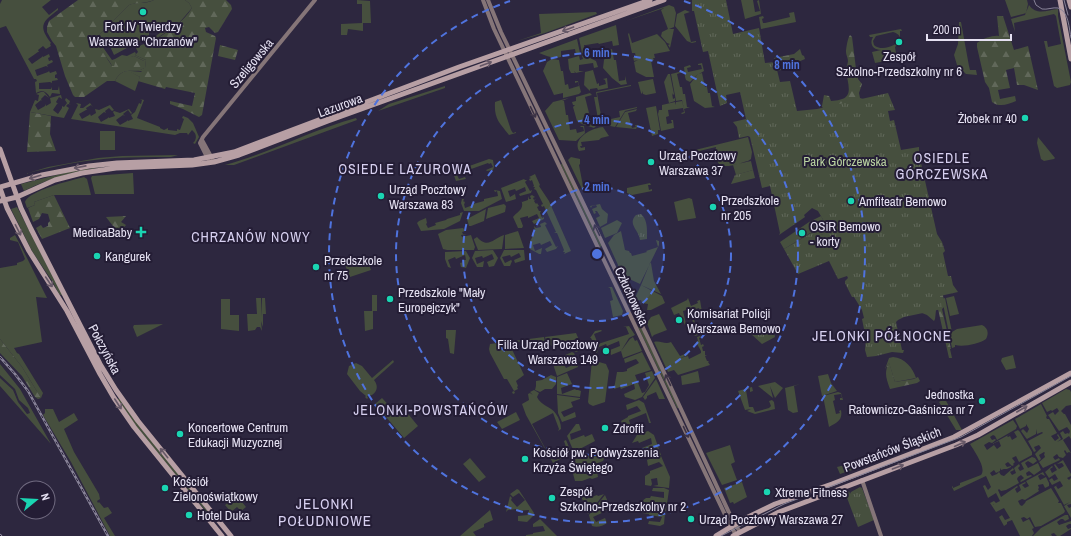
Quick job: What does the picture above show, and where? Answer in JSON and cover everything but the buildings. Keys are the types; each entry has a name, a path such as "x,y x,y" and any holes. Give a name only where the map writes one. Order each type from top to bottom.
{"main road":[{"name":"Lazurowa","path":"512,52 650,0"},
{"name":"Lazurowa","path":"2,201 17,197 55,180 88,172 116,168 184,166 253,150 506,54 664,0"},
{"path":"1060,0 1071,59"},
{"path":"1069,0 1071,7"},
{"name":"Połczyńska","path":"0,149 17,197 37,241 96,357 112,384 140,424 231,536"},
{"name":"Lazurowa","path":"0,188 42,175 89,166 117,163 211,160"},
{"name":"Połczyńska","path":"0,188 2,201 29,251 67,311 115,400 138,432 222,536"},
{"name":"Powstańców Śląskich","path":"716,536 733,525 775,504 832,484 954,437 1071,373"},
{"name":"Powstańców Śląskich","path":"736,534 778,512 967,440 1071,382"}],"street":[{"name":"Szeligowska","path":"211,160 201,142 315,0"},
{"name":"Człuchowska","path":"483,0 492,25 733,525"},
{"name":"Człuchowska","path":"488,0 736,534"},
{"path":"862,480 881,536"}],"green space":[{"path":"2,0 51,0 42,7 49,15 58,8 58,10 45,21 43,28 51,43 51,46 46,49 43,46 38,50 39,52 28,59 32,64 42,56 43,57 49,54 49,61 52,60 53,62 47,65 48,67 46,66 35,70 37,76 49,71 50,73 56,71 57,74 55,75 55,78 58,80 52,81 52,83 39,83 39,89 51,89 52,87 52,90 58,90 59,86 60,94 52,93 50,97 44,92 36,93 36,79 34,79 6,26 0,28 0,4"},
{"path":"78,0 154,0 129,5 97,37 95,45 100,48 112,66 114,66 116,60 134,56 144,61 144,68 137,71 126,71 118,76 115,81 107,81 84,97 75,97 73,95 65,76 56,46 47,32 49,21"},
{"path":"154,0 185,0 192,8 177,25 176,22 162,28 160,25 155,27 157,32 154,33 152,30 149,31 149,36 114,55 109,44 103,42 100,48 95,46 97,37 129,5"},
{"path":"185,0 226,0 231,5 232,9 218,32 215,33 209,27 205,28 206,32 215,36 216,38 202,115 199,117 170,104 170,101 192,106 195,93 166,87 165,89 138,81 140,77 130,72 141,72 145,68 146,60 135,55 138,52 136,48 145,44 149,44 154,47 157,46 158,43 156,39 166,33 189,13 192,8"},
{"path":"357,0 370,1 371,23 363,23 363,31 348,29 347,35 341,35 341,24 362,23 362,4 357,4"},
{"name":"Park Górczewska","path":"692,0 726,0 733,34 759,28 765,63 775,62 780,82 790,81 797,111 817,109 888,93 895,110 888,111 890,121 894,120 901,150 919,147 919,154 937,234 945,251 943,253 948,276 951,276 953,285 958,292 940,296 942,309 904,317 896,322 902,350 904,350 903,353 892,352 867,357 865,350 866,339 862,319 864,318 862,310 854,297 852,297 845,283 848,278 847,276 838,279 829,261 798,274 784,249 818,229 822,235 829,230 818,211 812,208 804,215 805,217 779,235 780,233 770,186 762,188 750,137 739,138 737,127 733,122 746,119 740,92 726,95 727,103 720,106 708,51 703,52 694,11 692,11"},
{"path":"741,0 753,0 755,12 760,11 757,1 759,0 761,14 745,19"},
{"path":"1005,0 1027,0 1028,4 1026,13 1011,17"},
{"path":"669,5 674,7 676,13 674,27 669,29 674,29 670,48 668,45 670,44 667,43 661,36 662,32 668,29 661,10 664,8 626,21"},
{"path":"1029,5 1035,10 1039,11 1058,9 1058,16 1071,82 1070,85 1057,88 1054,86 1044,41 1047,41 1048,47 1061,44 1056,16 1054,14 1014,23 1015,32 1011,19 1025,15"},
{"path":"685,10 690,12 684,14 691,42 696,42 692,43 687,41 675,26 677,14"},
{"path":"596,12 597,14 545,33 517,41 541,33 539,14"},
{"path":"794,12 796,22 761,29 759,17 763,16 763,23 765,23 790,17 789,13"},
{"path":"997,16 1003,16 1014,50 1028,46 1038,90 1024,85 1017,85 1014,68 1006,70 1010,88 998,90 1000,99 1015,96 1016,101 1001,105 992,102 989,88 985,82 977,47 977,43 982,40 991,36 999,36"},
{"path":"959,22 961,22 970,70 976,70 977,75 966,74 957,65 954,55 958,44"},
{"path":"171,25 176,25 156,39 158,44 153,42 153,38"},
{"path":"616,25 619,45 613,46 612,41 584,45 585,51 589,50 589,53 582,53 579,38"},
{"path":"901,29 902,31 900,31 900,42 895,47 897,59 875,63 872,52 881,50 872,46 871,42 873,37 870,37 869,35","holes":["893,32 900,38 890,47 879,48 874,45 873,41 876,36"]},
{"path":"629,33 632,43 657,34 665,42 670,51 654,54 655,58 651,61 654,77 646,77 636,72 634,62 638,60 634,61 633,57 636,57 635,53 632,53"},
{"path":"850,35 852,37 858,79 862,84 859,93 860,98 863,99 824,111 822,106 824,95 829,96 831,101 844,98 849,92 846,70 848,61 846,52"},
{"path":"577,39 580,53 579,55 576,55 575,49 561,51 561,57 558,58 539,53"},
{"path":"220,45 238,50 235,60 218,56"},
{"path":"102,46 112,60 122,55 127,56 135,52 135,55 146,60 144,71 131,72 140,77 135,91 115,81 118,76 125,71 137,71 144,68 144,61 134,56 116,62 114,66 112,66 100,48"},
{"path":"612,49 614,60 616,60 619,81 625,80 625,76 627,84 621,85 603,68 604,60 609,50"},
{"path":"800,49 805,59 798,62 797,66 777,71 774,58 794,54"},
{"path":"584,55 596,61 598,67 594,68 593,63 579,65 579,71 584,71 576,73 574,71 575,73 571,73 568,59 579,56 580,60 583,59 582,56"},
{"path":"552,59 559,60 561,71 563,71 565,85 568,84 569,89 579,86 578,82 575,83 575,81 578,81 581,92 579,94 563,98 563,93 554,95 543,71 547,62"},
{"path":"702,63 704,71 699,74 702,73 705,87 707,87 708,93 710,93 712,106 715,107 705,108 694,101 690,84 698,74 690,82 686,80 684,67 690,65 691,67 687,68 688,72 702,69 701,65 698,64"},
{"path":"593,70 597,84 599,83 599,86 606,84 605,80 603,79 607,78 608,88 598,90 597,88 590,89 590,91 584,85 585,72"},
{"path":"683,71 677,74 680,87 682,87 683,94 685,94 687,107 690,107 684,109 682,100 676,101 671,74"},
{"path":"668,74 670,74 674,94 673,95 672,93 673,99 675,98 675,101 669,103 664,82"},
{"path":"653,79 656,93 646,95 643,94 643,91 642,94 638,82"},
{"path":"631,85 597,93 602,121 620,117 619,111 637,107 625,111 615,127 601,124 598,119 594,97 597,97 596,92"},
{"path":"445,86 445,88 378,111 389,104"},
{"path":"44,92 49,98 45,95 41,99 42,101 41,100 35,105 38,110 45,106 45,104 46,106 51,103 50,98 61,95 62,99 59,97 56,102 58,104 53,110 58,114 62,106 64,107 67,103 65,100 66,98 70,101 69,104 71,105 68,104 66,106 69,108 64,118 30,112 35,100 38,101 39,95 36,94"},
{"path":"590,93 592,95 585,97 592,125 598,124 594,128 577,121 573,107 575,105 573,105 572,102 576,101 576,97"},
{"path":"569,98 562,101 564,101 566,115 568,115 570,130 576,129 577,133 584,131 583,127 580,126 584,126 585,133 576,141 559,140 545,111 553,102"},
{"path":"140,99 144,100 137,118 164,130 168,128 168,130 177,131 177,129 180,130 184,119 182,118 183,116 188,118 193,123 199,137 195,144 193,143 196,135 192,130 188,135 187,133 180,133 175,135 71,119 78,105 76,103 81,104 80,108 83,108 90,103 93,107 91,105 86,108 87,110 79,114 82,119 90,114 91,116 96,113 95,109 99,110 110,105 114,110 112,111 109,108 105,111 106,113 104,112 98,117 101,122 108,117 115,116 114,111 120,113 129,109 132,113 131,114 128,110 123,114 125,116 123,115 116,120 120,125 127,120 133,119 131,115 135,112 139,103 141,104 142,100"},
{"path":"501,100 511,130 513,133 516,133 509,135 496,116 495,102"},
{"path":"682,101 685,113 681,113 684,112 683,108 668,110 669,116 666,117 667,124 672,123 671,120 673,120 674,128 661,131 658,114 659,110 662,110 662,105 675,102 676,105 676,102"},
{"path":"656,106 660,130 658,130 658,134 652,136 646,108"},
{"path":"637,109 636,111 628,113 632,128 636,127 635,125 638,125 636,129 616,127 625,112"},
{"path":"30,112 51,116 50,134 56,151 27,152"},
{"path":"356,118 357,120 234,165 225,165 339,123"},
{"path":"603,127 609,136 599,140 581,142 581,148 585,147 585,150 579,151 578,142 584,134 594,129"},
{"path":"100,131 115,131 115,150 100,150"},
{"path":"748,137 752,152 751,159 735,165 722,166 719,164 715,152 716,147 695,152 695,150"},
{"path":"1038,137 1055,158 1054,159 1044,161 1041,159 1037,143"},
{"path":"178,155 171,157 92,160 25,174 48,167 98,158"},
{"path":"571,157 580,159 579,165 583,186 586,193 584,193 568,160"},
{"path":"489,159 493,160 494,167 493,170 486,170 493,167 491,163 488,163 460,173 461,175 457,175 459,179 465,177 466,179 456,181 453,173 455,171"},
{"path":"751,161 753,170 736,175 733,165"},
{"path":"562,163 602,246 600,247 561,165"},
{"path":"111,166 66,175 24,191 21,184 76,170"},
{"path":"753,170 755,178 731,184 735,175"},
{"path":"133,173 134,194 95,194 91,178 92,176"},
{"path":"535,174 540,185 539,186 549,201 571,251 564,254 565,252 563,252 564,250 557,233 554,233 556,232 544,206 542,207 541,205 543,204 536,190 534,189 535,187 533,187 532,180 530,181 529,179 531,178 529,177"},
{"path":"84,177 87,179 91,195 54,195 34,202 35,205 27,208 25,202 34,194 51,186"},
{"path":"524,179 527,180 525,182 530,191 532,190 531,193 520,196 519,194 526,191 525,187 516,191 515,189 508,191 510,197 515,194 516,199 506,202 501,188"},
{"path":"650,183 651,185 648,185 649,190 652,189 652,191 632,195 627,193 627,188"},
{"path":"494,190 500,191 502,199 479,211 464,211 461,203 462,199 464,199 463,202 464,201 465,203 465,208 484,201 484,199 498,196 497,191 495,192"},
{"path":"54,195 70,228 42,239 36,228 41,225 43,228 48,226 50,221 48,214 42,213 39,219 33,222 28,208 35,205 34,202"},
{"path":"532,195 535,197 533,198 534,200 536,199 534,201 539,206 537,207 539,211 541,211 540,213 544,219 534,224 532,221 539,218 537,214 528,218 528,216 520,218 523,226 522,228 518,228 513,217 522,208 521,200 522,202 528,200 528,196 529,199 531,199 530,196"},
{"path":"689,198 692,199 696,218 678,221 674,202"},
{"path":"504,204 506,206 505,212 486,219 488,208"},
{"path":"600,204 602,209 608,214 607,223 600,227 596,218 600,216 597,211 595,211 596,213 594,214 592,209 597,207 596,205 592,206 591,208 590,206"},
{"path":"17,207 63,296 59,294 32,251 11,209"},
{"path":"486,209 484,221 469,226 467,219"},
{"path":"463,212 460,221 444,229 421,231 417,223 426,218 428,228 436,225 435,223 460,215 460,213"},
{"path":"641,214 646,222 647,239 640,240 633,221 636,215"},
{"path":"126,216 121,222 126,225 120,232 106,217"},
{"name":"OSiR Bemowo - korty","path":"821,216 829,231 822,235 817,229 784,249 780,242 809,222"},
{"path":"617,220 622,223 617,233 605,238 601,228"},
{"path":"545,222 547,224 545,225 556,247 558,246 556,249 547,252 545,249 552,245 550,241 541,245 540,243 533,245 535,251 542,248 541,254 539,254 530,249 530,241 535,232 534,226 536,228 541,227 540,224"},
{"path":"463,228 465,231 462,232 463,234 467,234 461,235 462,237 471,235 475,247 474,250 443,249 438,234 446,230"},
{"path":"518,231 524,248 505,249 505,235"},
{"path":"621,231 625,250 629,251 632,256 658,247 656,240 659,241 659,245 640,284 623,276 608,243 614,235"},
{"path":"15,235 47,298 36,297 42,342 14,348 43,393 41,398 22,367 0,339 0,268 17,265 17,263 25,259 18,242 10,240 10,238"},
{"path":"504,235 502,249 478,250 474,240 477,237 481,241 487,243"},
{"path":"493,250 498,258 494,266 489,267 487,262 494,259 492,254 483,258 482,256 475,258 477,264 484,261 483,267 477,267 472,258 475,251"},
{"path":"504,250 524,250 525,260 515,263 514,260 521,257 519,253 511,257 510,255 502,257 505,263 511,260 512,261 510,266 504,266 500,258"},
{"path":"466,251 470,258 466,268 461,267 460,263 464,262 463,260 466,260 465,255 456,259 455,257 448,260 451,268 448,267 445,259 445,252"},
{"path":"366,257 371,270 350,277 345,265"},
{"path":"650,263 654,281 661,294 641,285"},
{"path":"641,285 662,296 665,303 651,310 647,310 648,304 642,303 641,300 637,301 635,298"},
{"path":"608,287 612,287 623,311 622,315 613,317 610,301 613,300 610,288"},
{"path":"372,295 377,295 377,311 373,311 373,329 365,331 364,311 372,311"},
{"path":"943,295 945,306 942,309 952,358 949,358 938,309 936,310 934,321 922,313 938,296"},
{"path":"954,296 959,314 950,316 946,298"},
{"path":"256,298 261,298 261,317 262,298 265,298 266,314 263,314 263,327 261,321 262,331 260,327 257,327 255,330 248,331 247,314 257,314"},
{"path":"688,298 691,306 698,303 697,301 700,300 702,312 701,313 699,308 692,310 696,328 699,328 701,331 706,331 700,334 698,332 698,335 695,336 693,333 695,332 690,309 683,311 685,325 679,313 674,315 671,308 687,300"},
{"path":"945,298 952,332 957,329 982,325 987,331 986,339 971,345 955,345 955,347 952,348 942,299"},
{"path":"221,299 230,299 230,315 239,315 239,331 221,329"},
{"path":"659,314 667,330 652,337 647,323 651,317"},
{"path":"163,324 137,337 133,327 134,325"},
{"path":"767,324 773,325 775,337 762,344 750,333"},
{"path":"629,326 635,335 629,338 621,351 611,355 610,350 620,346 619,341 607,346 606,344 599,347 597,353 594,351 589,341 592,340 590,338 595,331 602,331 594,334 598,344 629,334 626,327 623,327"},
{"path":"641,326 679,408 677,408 638,327"},
{"path":"446,330 456,330 454,354 450,353 448,339 446,338"},
{"path":"576,333 583,349 576,352 573,350 581,348 578,338 571,341 572,349 569,343 567,344 568,347 566,348 565,342 551,346 547,343 545,337"},
{"path":"544,337 545,343 543,346 542,343 534,346 532,340 509,343 524,375 516,381 518,389 514,391 507,379 504,379 490,353 490,344"},
{"path":"633,337 635,341 637,340 642,351 623,358 621,351"},
{"path":"697,337 701,337 699,338 701,345 703,344 704,346 702,347 703,351 705,351 705,355 707,355 705,356 710,365 678,375 674,370 668,372 654,342 671,342 680,356 687,353 688,355 680,358 688,356 689,359 701,353 696,342 698,341"},
{"path":"0,339 22,367 41,398 38,399 35,397 22,376 0,353"},
{"path":"572,352 576,358 563,363 566,368 577,363 578,367 557,376 552,361"},
{"path":"642,352 651,370 635,375 642,393 645,392 649,385 645,373 652,371 655,378 642,397 635,400 625,397 624,394 635,389 634,384 621,389 620,387 614,389 617,372 627,371 627,369 639,363 636,359 625,363 624,359"},
{"path":"1013,355 1016,368 1006,370 1001,361 1002,358"},
{"path":"893,357 905,361 913,371 916,378 895,382 889,363 885,369 889,358"},
{"path":"393,360 394,362 374,380 377,386 376,390 372,395 367,396 367,399 347,374 349,366 356,363 362,366 372,378"},
{"path":"592,360 606,364 609,371 605,402 593,406 588,402"},
{"path":"889,362 895,382 918,377 920,381 890,389 886,376 886,369"},
{"path":"0,364 20,389 51,444 0,386 0,378 13,390 18,402 27,414 30,413 28,408 19,400 15,389 0,375"},
{"path":"698,371 700,382 682,385 681,376"},
{"path":"567,373 572,384 561,388 562,394 575,389 581,391 580,397 557,394 557,377"},
{"path":"828,374 831,383 837,391 822,396 818,376"},
{"path":"551,375 556,377 556,384 552,389 545,389 540,392 535,390 536,381 542,380"},
{"path":"656,379 665,399 659,399 656,392 647,396 645,400 643,397"},
{"path":"775,382 783,388 775,398 770,386 773,398 758,386"},
{"path":"800,384 794,386 798,412 793,413 788,410 785,388"},
{"path":"752,387 753,391 750,392 750,388 746,390 749,407 753,407 755,412 769,408 771,406 769,401 772,400 774,402 775,409 755,414 747,411 751,409 745,410 738,391"},
{"path":"1066,389 1070,390 1071,392 1071,405 1066,406 1061,411 1065,414 1071,425 1071,439 1069,436 1063,440 1071,453 1067,453 1065,450 1066,455 1063,458 1059,457 1057,454 1053,457 1055,460 1059,458 1060,460 1043,468 1039,462 1045,457 1045,453 1044,452 1039,455 1041,459 1039,461 1035,454 1041,448 1039,445 1034,447 1036,451 1034,452 1028,441 1043,433 1037,434 1037,429 1036,434 1027,439 1021,431 1023,429 1027,433 1029,429 1026,424 1026,426 1020,429 1015,419 1041,404 1047,419 1049,419 1057,433 1051,436 1055,441 1059,438 1057,435 1058,434 1061,439 1057,442 1063,439 1060,433 1063,431 1065,434 1069,434 1070,431 1067,427 1059,431 1048,415 1053,412 1055,415 1059,411 1057,408 1047,412 1042,403"},
{"path":"534,390 539,393 537,397 539,400 554,411 560,423 561,429 558,431 559,429 553,413 532,424 551,459 556,460 568,453 564,441 566,440 571,452 553,463 526,415 522,404 529,400 528,394 530,393 533,395 530,392"},
{"path":"838,392 841,393 843,400 840,400 840,398 842,398 841,394 834,395 835,400 833,401 836,414 840,413 839,411 841,410 841,416 837,422 829,427 823,396"},
{"path":"557,395 580,398 571,402 573,407 561,412 564,417 575,412 576,417 562,422 558,413"},
{"path":"119,398 212,516 210,516 143,436 117,400"},
{"path":"382,398 397,414 404,409 418,426 404,438 375,404"},
{"path":"944,399 962,430 956,430 939,402"},
{"path":"639,400 644,403 651,423 649,423 646,413 629,420 631,427 629,424 622,423 621,421 628,416 641,411 637,406 627,410 626,405"},
{"path":"45,409 53,409 59,422 74,413 78,420 64,429 74,452 99,494 100,499 97,501 98,503 99,502 104,508 108,507 112,513 104,518 115,536 110,536 71,462 43,415 45,413"},
{"path":"516,412 520,420 502,429 497,422"},
{"path":"1013,420 1017,426 1016,429 997,440 993,435 990,437 992,440 996,440 992,443 989,442 984,445 987,450 994,445 997,449 1001,446 999,441 992,444 1012,433 1007,436 1010,436 1012,440 1017,437 1014,432 1018,430 1032,452 1032,455 1019,462 1016,456 1012,458 1015,462 1013,464 1014,465 1012,466 1008,462 1005,464 1007,467 1011,467 1001,470 1000,468 1000,471 996,473 994,470 990,473 992,476 999,472 1004,476 1013,468 1014,470 1010,472 1012,475 1016,473 1014,468 1019,464 1020,466 1018,468 1020,471 1024,469 1021,463 1032,457 1037,461 1033,464 1028,461 1025,463 1028,468 1038,463 1041,470 1034,475 1029,471 1026,473 1027,476 1032,476 1021,482 1020,481 1024,478 1021,475 1017,479 1019,483 1006,490 1001,491 999,489 998,490 1001,497 1017,486 1018,487 1015,489 1017,493 1021,490 1019,485 1025,482 1026,483 1022,485 1025,488 1029,486 1026,481 1043,472 1045,476 1041,474 1038,476 1040,480 1046,477 1049,486 1045,488 1043,484 1038,485 1039,491 1025,500 1022,499 1018,501 1020,505 1022,506 1026,501 1051,488 1059,501 1058,503 1061,503 1065,511 1041,526 1035,527 1030,517 1027,519 1024,517 1021,518 1023,522 1029,519 1034,528 1032,529 1034,533 1032,536 1020,536 1012,520 1007,522 1004,526 999,517 1002,515 1005,520 1010,518 1004,508 996,512 990,503 994,501 996,503 1000,501 996,493 988,498 983,486 985,485 988,490 991,487 986,476 954,491 952,487 953,486 953,488 960,485 960,483 981,475 981,464 970,444"},
{"path":"576,424 579,424 581,430 570,434 571,440 584,435 585,437 592,434 595,441 574,452 567,436"},
{"path":"648,431 654,435 661,455 653,459 652,458 656,456 653,449 644,453 642,448 652,444 651,438 639,443 638,441 632,443 637,435"},
{"path":"730,445 735,462 731,464 737,480 722,485 706,453"},
{"path":"583,455 604,457 604,459 603,461 595,464 596,466 584,470 587,475 597,471 598,477 575,481 572,470 574,469 573,467 570,467 569,463"},
{"path":"661,456 670,477 669,488 653,486 658,485 657,478 651,479 651,486 645,485 645,476 650,473 650,471 663,466 659,462 648,466 647,460"},
{"path":"470,458 486,477 479,482 463,464"},
{"path":"858,458 861,467 840,474 837,467 845,465"},
{"path":"1063,460 1071,474 1071,476 1067,478 1069,480 1071,478 1071,504 1067,505 1069,508 1071,507 1071,518 1064,506 1070,502 1064,505 1054,487 1059,484 1056,486 1058,489 1063,486 1060,481 1052,485 1049,480 1052,478 1054,481 1058,479 1055,474 1049,478 1045,472 1052,466 1053,467 1050,469 1052,473 1057,470 1054,465 1055,464 1059,469 1064,466 1062,463 1057,464"},
{"path":"742,482 747,497 734,504 733,502 730,503 724,488"},
{"path":"592,486 594,490 584,494 586,499 604,494 588,514 579,491"},
{"path":"860,487 862,488 874,520 858,527 846,492 849,491 850,494"},
{"path":"653,488 664,488 669,490 666,511 643,508 642,501 646,498 650,498 651,496 664,498 664,492 652,491"},
{"path":"517,489 519,490 534,513 534,515 527,522 518,521 518,516 528,515 529,510 516,511 516,509 508,510 506,512 510,496 512,498 511,500 517,507 525,500 519,493 513,497 510,494"},
{"path":"605,495 610,507 604,512 593,517 596,522 605,518 607,523 596,527 592,526 589,515"},
{"path":"237,496 246,507 241,511 237,507 231,512 225,505"},
{"path":"490,510 493,520 484,524 484,527 473,532 476,536 460,536"},
{"path":"642,510 665,513 664,524 660,526 648,524 649,521 660,522 662,517 642,513"},
{"path":"1065,515 1068,515 1069,519 1065,521 1061,519 1057,522 1059,525 1071,521 1071,524 1066,526 1068,529 1071,529 1060,536 1057,536 1054,533 1051,534 1052,536 1033,536 1041,528"},
{"path":"540,519 557,536 526,536 545,531 543,526 533,527 533,524"}],"tram line":[{"path":"1034,0 1036,5 1042,9 1058,8 1062,10 1068,21 1071,38"},
{"path":"1064,0 1068,15"},
{"path":"721,536 784,504 961,437 1071,376"}],"railway":[{"path":"0,357 28,391 108,536"}],"place":[{"name":"Fort IV Twierdzy Warszawa \"Chrzanów\"","path":"143,12"},
{"name":"Zespół Szkolno-Przedszkolny nr 6","path":"899,42"},
{"name":"Żłobek nr 40","path":"1025,118"},
{"name":"Urząd Pocztowy Warszawa 37","path":"651,162"},
{"name":"Urząd Pocztowy Warszawa 83","path":"381,196"},
{"name":"Amfiteatr Bemowo","path":"851,201"},
{"name":"Przedszkole nr 205","path":"713,207"},
{"name":"MedicaBaby","path":"141,232"},
{"name":"OSiR Bemowo - korty","path":"802,233"},
{"name":"Kangurek","path":"97,256"},
{"name":"Przedszkole nr 75","path":"316,267"},
{"name":"Przedszkole \"Mały Europejczyk\"","path":"390,299"},
{"name":"Komisariat Policji Warszawa Bemowo","path":"679,320"},
{"name":"Filia Urząd Pocztowy Warszawa 149","path":"606,351"},
{"name":"Jednostka Ratowniczo-Gaśnicza nr 7","path":"982,401"},
{"name":"Zdrofit","path":"605,428"},
{"name":"Koncertowe Centrum Edukacji Muzycznej","path":"180,434"},
{"name":"Kościół pw. Podwyższenia Krzyża Świętego","path":"525,459"},
{"name":"Kościół Zielonoświątkowy","path":"165,488"},
{"name":"Xtreme Fitness","path":"767,492"},
{"name":"Zespół Szkolno-Przedszkolny nr 2","path":"552,498"},
{"name":"Hotel Duka","path":"189,515"},
{"name":"Urząd Pocztowy Warszawa 27","path":"691,519"}],"district":[{"name":"OSIEDLE GÓRCZEWSKA","path":"942,166"},
{"name":"OSIEDLE LAZUROWA","path":"405,169"},
{"name":"CHRZANÓW NOWY","path":"251,237"},
{"name":"JELONKI PÓŁNOCNE","path":"882,336"},
{"name":"JELONKI-POWSTAŃCÓW","path":"431,410"},
{"name":"JELONKI POŁUDNIOWE","path":"325,512"}]}
